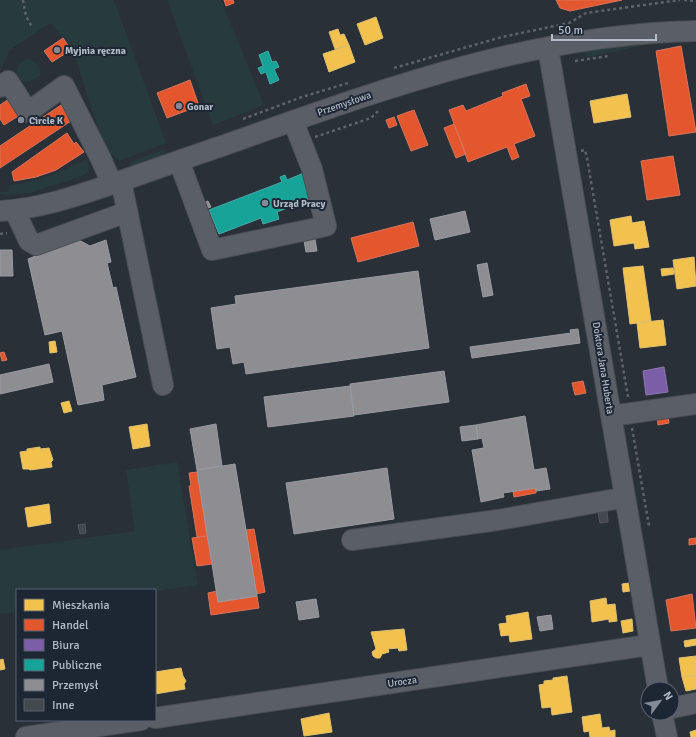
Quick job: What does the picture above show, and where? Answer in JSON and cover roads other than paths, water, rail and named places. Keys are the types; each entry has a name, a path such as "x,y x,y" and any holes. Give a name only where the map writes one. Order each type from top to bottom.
{"street":[{"name":"Przemysłowa","path":"7,211 69,199 293,120 431,74 548,48 628,36 696,31"},
{"name":"Doktora Jana Huberta","path":"548,48 621,414 624,495 656,681"},
{"path":"0,87 8,81 28,112 64,86 101,159 116,183 127,212 163,385"},
{"path":"179,161 212,250 326,226 312,170 293,120"},
{"path":"7,211 29,240 36,244 127,212"},
{"path":"621,414 696,404"},
{"path":"352,540 498,520 616,499 624,495"},
{"name":"Urocza","path":"156,718 649,645"},
{"path":"680,706 696,703"},
{"path":"26,737 134,721"},
{"path":"664,721 667,737"}],"place":[{"name":"Myjnia ręczna","path":"57,50"},
{"name":"Gonar","path":"179,106"},
{"name":"Circle K","path":"21,120"},
{"name":"Urząd Pracy","path":"265,203"}]}
